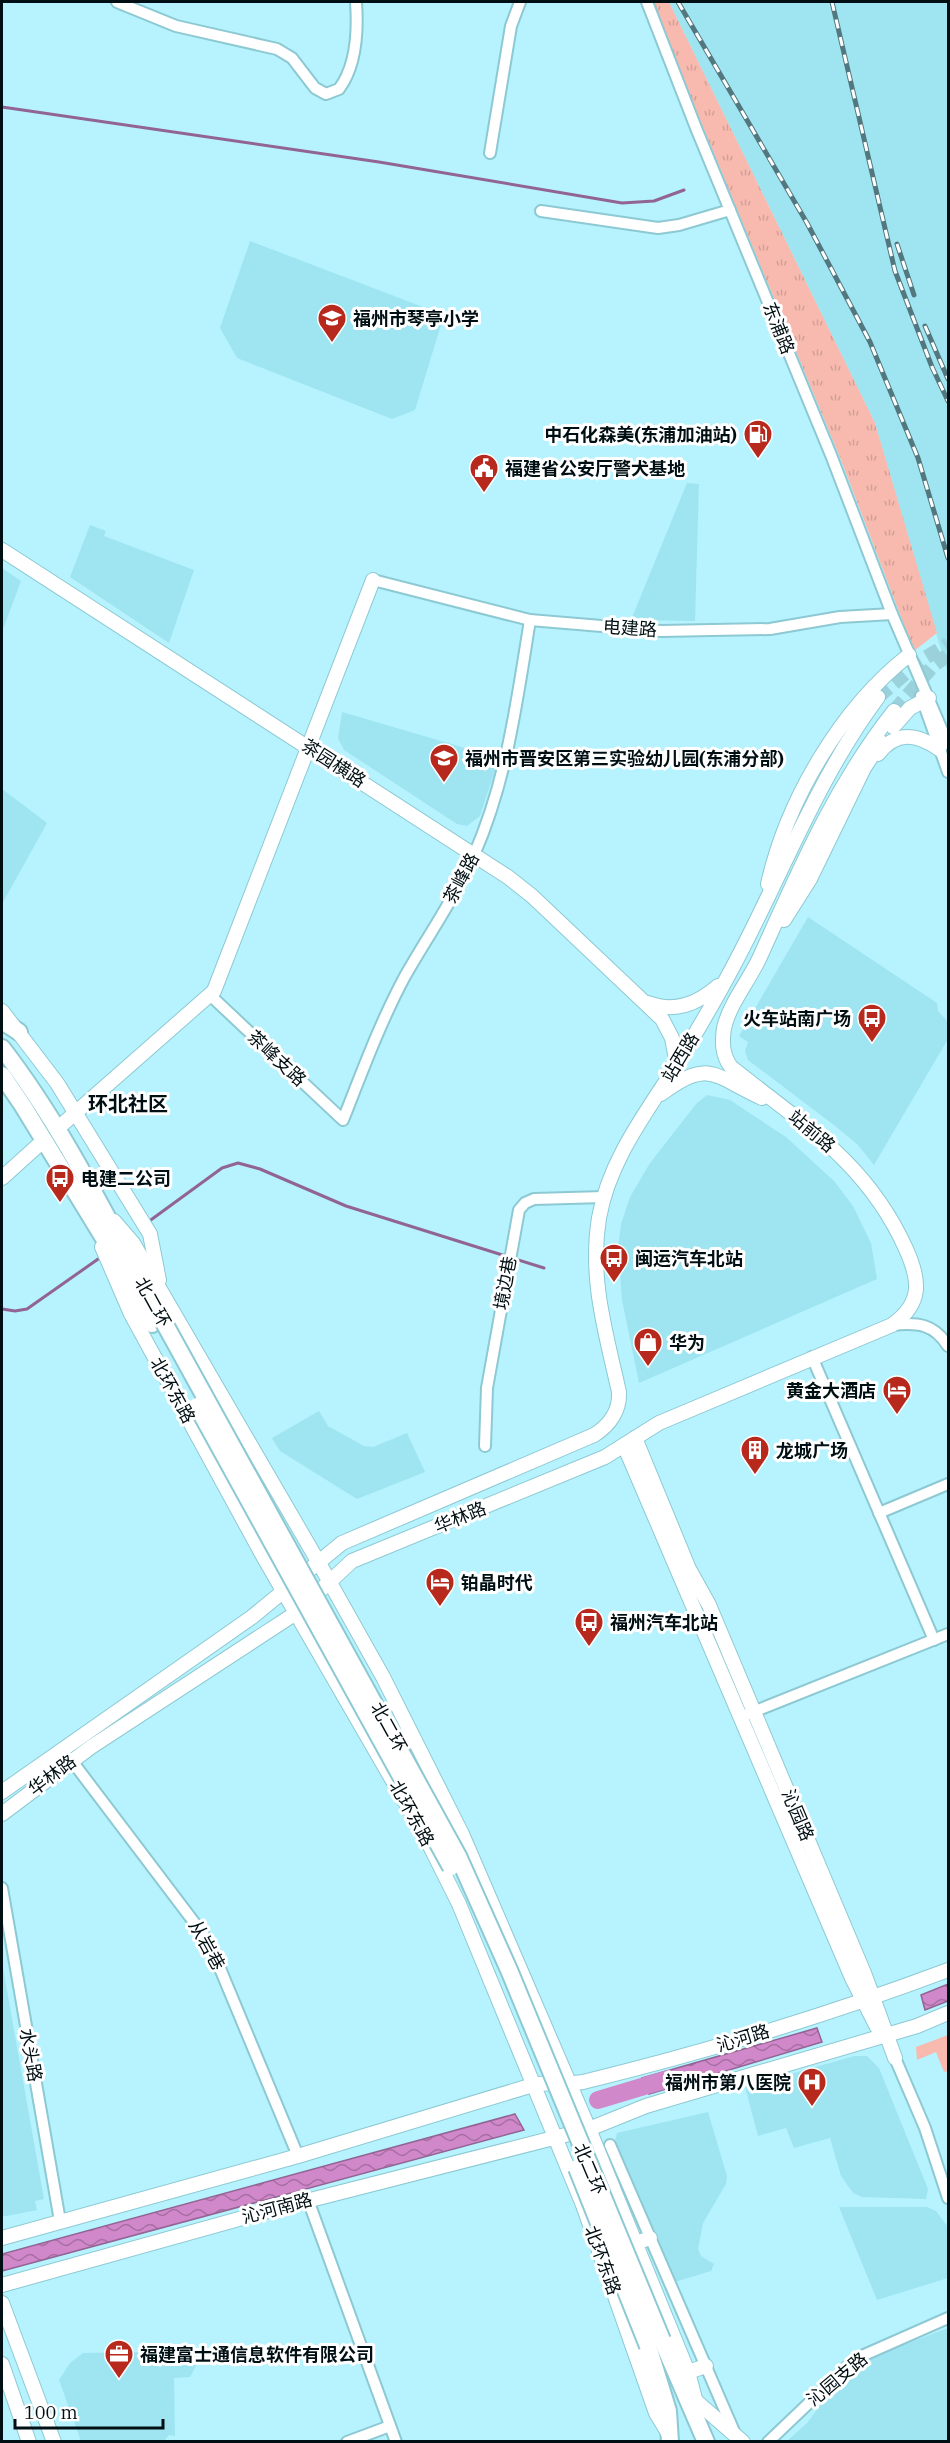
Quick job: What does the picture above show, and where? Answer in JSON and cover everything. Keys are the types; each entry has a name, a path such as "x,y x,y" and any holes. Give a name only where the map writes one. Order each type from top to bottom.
{"highway":[{"path":"2,1021 19,1032"},
{"name":"北二环","path":"2,1048 51,1134 93,1223 115,1244"},
{"name":"北二环","path":"2,1075 51,1134 107,1213 115,1244 157,1322 458,1856 509,1970 655,2343 705,2435"},
{"name":"北二环","path":"655,2343 668,2412 669,2437"}],"main road":[{"name":"茶园横路","path":"2,550 474,854 532,896 646,1002 668,1028 676,1049 677,1064"},
{"path":"2,1178 211,996 218,985 373,580"},
{"path":"762,910 773,860 822,754 862,698 909,655"},
{"name":"站西路","path":"594,1435 610,1421 619,1398 600,1318 594,1251 604,1197 615,1166 726,979 828,772 878,697"},
{"path":"756,965 810,879 864,768 900,718 926,700"},
{"path":"756,965 839,789 864,750 894,711"},
{"path":"864,768 888,742 901,737 925,740 944,747"},
{"name":"站前路","path":"756,965 730,1009 723,1037 725,1060 730,1067 842,1155 890,1214 911,1259"},
{"path":"646,1002 670,1008 683,1006 707,995 726,979"},
{"path":"2,1011 76,1113 150,1234 160,1291"},
{"path":"653,1100 688,1076 712,1073 783,1107"},
{"path":"115,1244 160,1291 383,1677 462,1834 636,2243 688,2372 705,2435"},
{"name":"北环东路","path":"115,1244 131,1314 284,1592 444,1874 583,2205 656,2413 669,2437"},
{"name":"华林路","path":"2,1814 72,1761 296,1613 351,1561 605,1457 659,1423 892,1324 909,1311 915,1298 917,1281 911,1259"},
{"name":"华林路","path":"2,1792 284,1592 342,1543 594,1435"},
{"name":"沁园路","path":"630,1441 689,1569 709,1605 748,1714 895,2058"},
{"name":"沁河路","path":"533,2085 547,2082 584,2082 732,2041 869,1999 948,1970"},
{"name":"沁河路","path":"555,2136 589,2129 646,2106 884,2035 948,2013"},
{"path":"2,2238 298,2156 533,2085"},
{"name":"沁河南路","path":"2,2285 308,2200 555,2136"},
{"path":"636,2243 650,2238"},
{"path":"2,2304 54,2442"},
{"path":"2,2364 29,2442"},
{"path":"688,2372 706,2366"},
{"path":"696,2401 739,2439"}],"street":[{"path":"117,2 176,26 277,49 292,58 315,88 326,94 339,89 351,62 357,34 356,2"},
{"path":"490,153 511,26 520,2"},
{"name":"东浦路","path":"647,2 831,455 944,747 948,772"},
{"path":"541,211 658,228 679,225 730,210"},
{"name":"电建路","path":"373,580 530,620 661,631 714,632 770,629 840,617 892,614"},
{"name":"茶峰路","path":"343,1120 379,1030 404,979 474,854 503,773 530,620"},
{"name":"茶峰支路","path":"211,996 343,1120"},
{"name":"境边巷","path":"485,1446 486,1388 519,1210 529,1200 604,1197"},
{"path":"892,1324 915,1323 927,1326 938,1332 948,1347"},
{"path":"812,1357 934,1640"},
{"path":"879,1513 948,1484"},
{"path":"748,1714 948,1634"},
{"name":"从岩巷","path":"72,1761 209,1942 298,2156"},
{"name":"水头路","path":"2,1888 60,2221"},
{"name":"沁园路","path":"895,2058 925,2128 948,2198"},
{"path":"610,2145 739,2439"},
{"path":"308,2200 396,2442"},
{"name":"沁园支路","path":"768,2442 855,2359 948,2318"},
{"path":"347,2442 390,2426"}],"shaded area":[{"path":"669,2 948,2 948,674 875,423"},
{"name":"福州市琴亭小学","path":"250,241 444,315 415,410 392,419 237,358 220,328"},
{"path":"687,483 699,484 695,621 631,620"},
{"path":"90,525 106,531 104,536 194,570 169,643 70,577"},
{"path":"2,568 21,581 2,632"},
{"name":"福州市晋安区第三实验幼儿园(东浦分部)","path":"342,712 499,758 480,816 467,826 457,824 344,750 338,738"},
{"path":"2,789 47,823 2,904"},
{"path":"808,917 937,1003 938,1011 948,1022 948,1039 874,1165 857,1144 748,1060 745,1051 748,1042 739,1036"},
{"path":"707,1095 730,1100 786,1137 834,1181 853,1206 871,1243 877,1279 639,1383 622,1300 618,1248 621,1224 630,1197 650,1163 696,1104"},
{"path":"319,1411 328,1426 364,1446 373,1447 407,1433 425,1472 357,1499 280,1451 272,1438"},
{"path":"2,1962 44,2199 35,2201 37,2210 7,2216 2,2216"},
{"path":"854,2056 867,2056 879,2068 928,2189 926,2199 862,2197 853,2193 841,2176 830,2138 794,2148 786,2128 758,2136 745,2087"},
{"path":"708,2112 727,2176 726,2184 703,2223 698,2249 701,2256 714,2264 711,2271 675,2282 615,2141 617,2133"},
{"path":"839,2207 927,2207 936,2211 948,2227 948,2278 877,2300"},
{"path":"948,2328 948,2441 786,2442 807,2423 834,2387 856,2365"},
{"path":"204,2351 190,2377 174,2378 175,2436 169,2435 164,2441 81,2441 59,2380 70,2363 83,2353"}],"green space":[{"path":"651,2 669,2 875,423 937,633 914,651 841,460"},
{"path":"948,2035 948,2071 944,2072 936,2052 917,2060 916,2047"}],"water":[{"path":"948,1984 948,2001 925,2010 921,1995"},
{"path":"817,2028 822,2042 649,2094 642,2078"},
{"path":"515,2114 524,2130 2,2271 2,2254"}],"waterway":[{"path":"2,107 379,162 622,203 654,201 684,190"},
{"path":"148,1222 222,1168 238,1163 260,1169 346,1206 544,1268"},
{"path":"2,1309 15,1311 27,1309 101,1257"},
{"path":"598,2100 668,2079"}],"tunnel":[{"path":"878,697 920,661 948,644"},
{"path":"894,711 933,666 948,655"}],"railway":[{"path":"678,2 807,223 870,342 918,458 948,558"},
{"path":"832,2 895,271 932,367 948,401"},
{"path":"897,244 914,295"},
{"path":"925,326 948,379"}],"place":[{"name":"福州市琴亭小学","path":"332,344"},
{"name":"中石化森美(东浦加油站)","path":"758,460"},
{"name":"福建省公安厅警犬基地","path":"484,494"},
{"name":"福州市晋安区第三实验幼儿园(东浦分部)","path":"444,784"},
{"name":"火车站南广场","path":"872,1044"},
{"name":"电建二公司","path":"60,1204"},
{"name":"闽运汽车北站","path":"614,1284"},
{"name":"华为","path":"648,1368"},
{"name":"黄金大酒店","path":"897,1416"},
{"name":"龙城广场","path":"755,1476"},
{"name":"铂晶时代","path":"440,1608"},
{"name":"福州汽车北站","path":"589,1648"},
{"name":"福州市第八医院","path":"812,2108"},
{"name":"福建富士通信息软件有限公司","path":"119,2380"}],"district":[{"name":"环北社区","path":"128,1103"}]}
